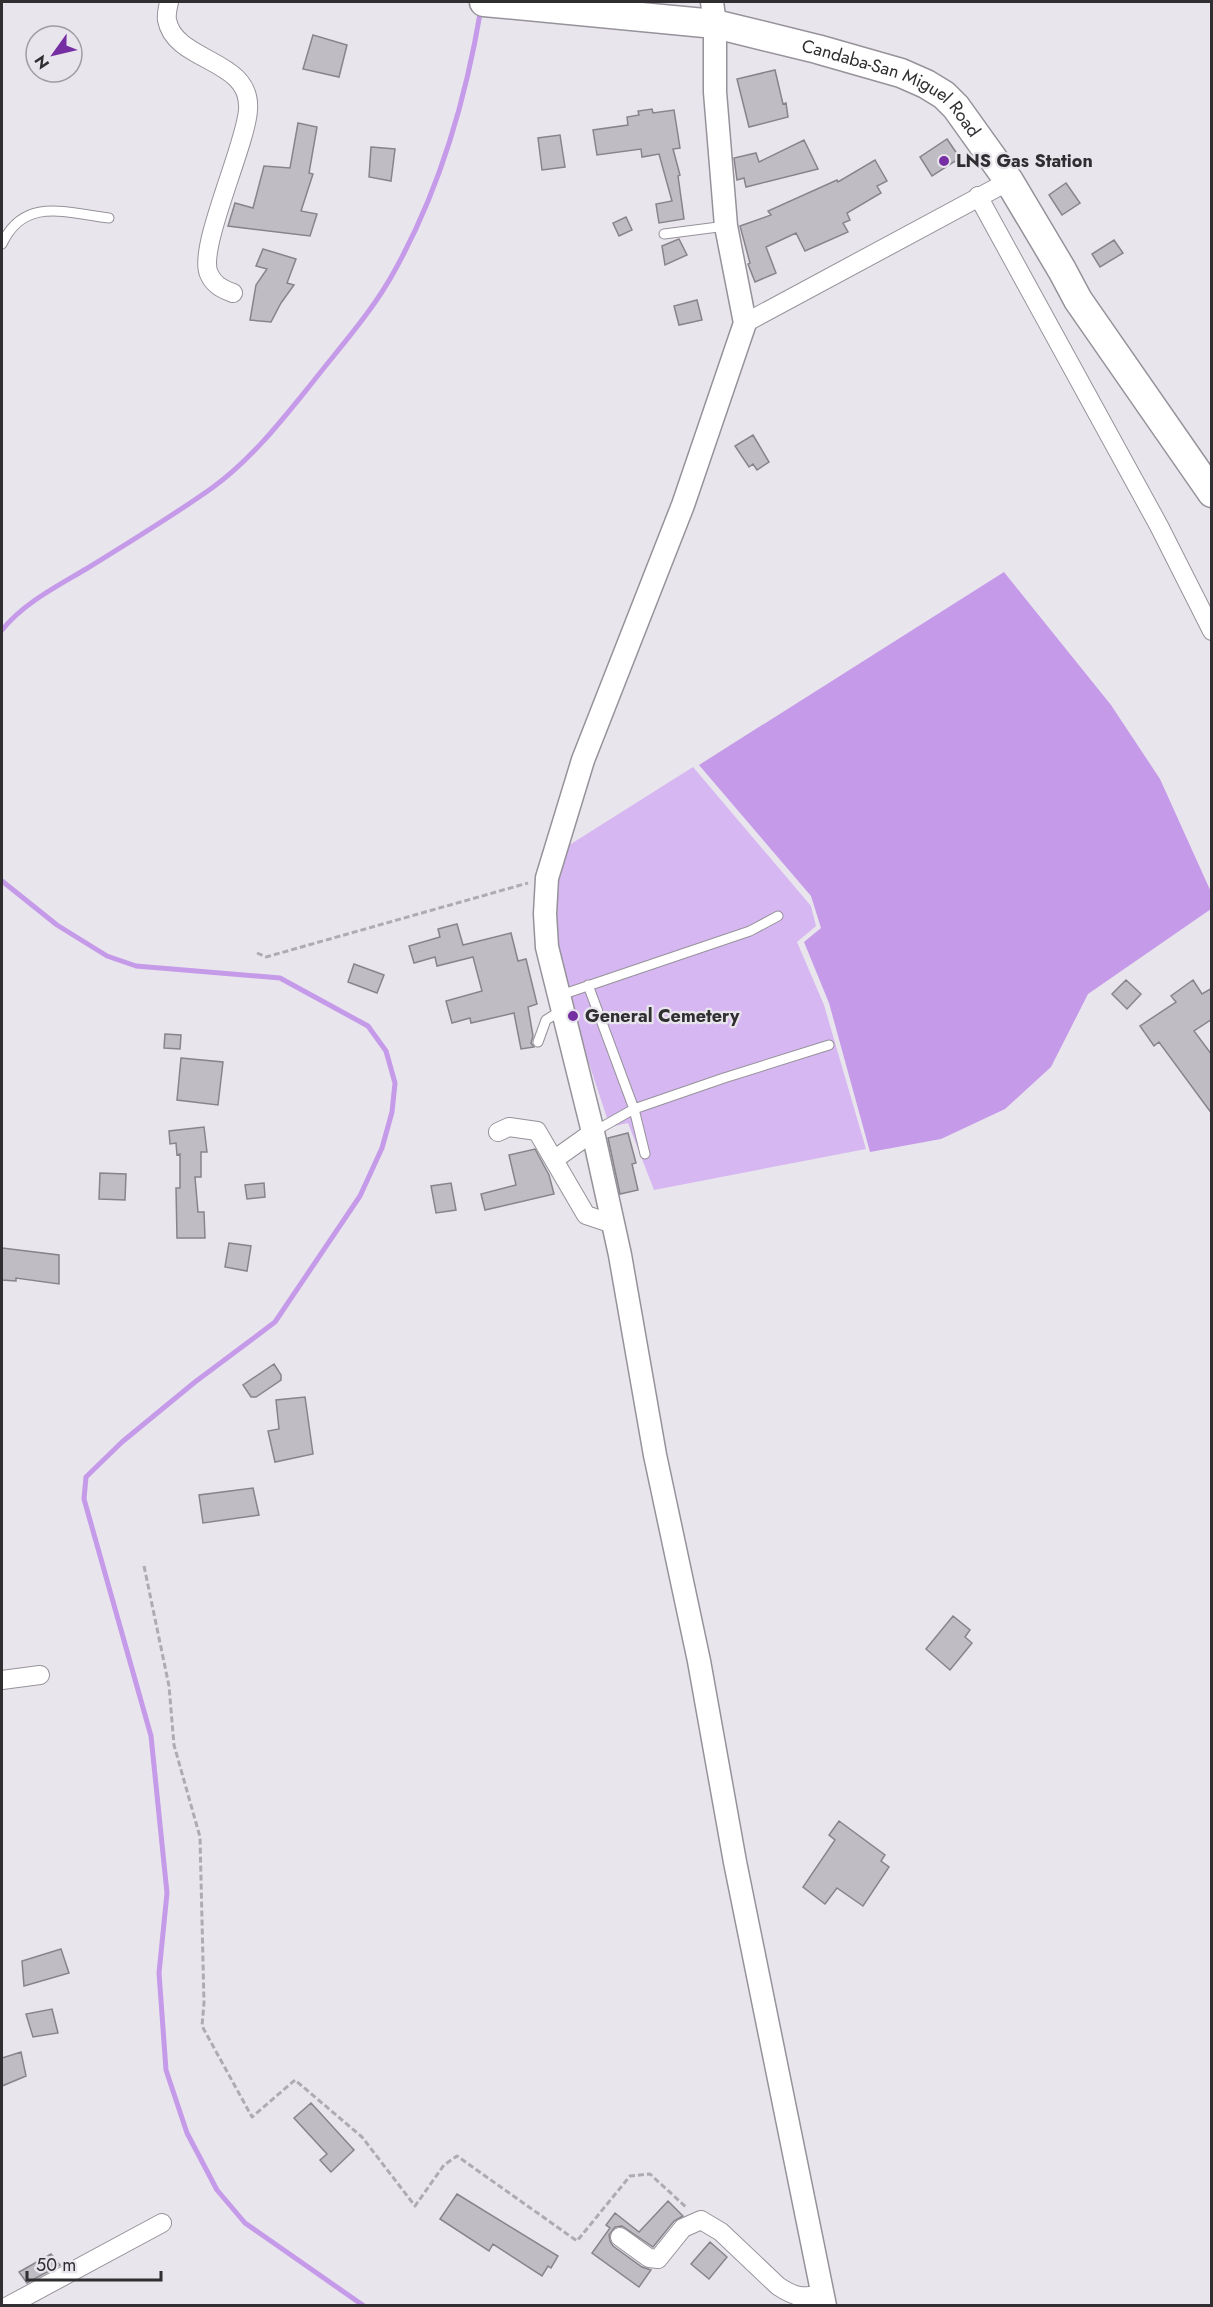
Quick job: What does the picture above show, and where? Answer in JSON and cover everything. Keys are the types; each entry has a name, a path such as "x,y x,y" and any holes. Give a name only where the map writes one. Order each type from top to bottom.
{"main road":[{"name":"Candaba-San Miguel Road","path":"498,3 713,13 901,73 944,95 956,107 1009,181 1078,300 1212,493"}],"street":[{"path":"169,2 167,19 173,35 203,57 237,76 246,91 248,110 243,133 207,257 208,273 218,287 233,293"},
{"path":"620,2237 649,2258 658,2259 683,2228 701,2220 721,2232 778,2286 804,2297 824,2300 735,1862 699,1660 655,1455 613,1224 547,947 545,914 547,878 558,834 583,760 683,505 745,323 726,226 715,92 713,13"},
{"path":"745,323 1009,181"},
{"path":"978,196 1160,526 1212,631"},
{"path":"498,1132 509,1127 537,1131 586,1215 613,1224"},
{"path":"555,1159 592,1132"},
{"path":"2,1680 40,1675"},
{"path":"8,2306 162,2223"}],"lane":[{"path":"2,244 15,223 26,216 44,211 58,210 109,218"},
{"path":"664,234 726,226"},
{"path":"538,1042 546,1020 560,1003 588,985 750,931 778,916"},
{"path":"588,985 634,1109 645,1154"},
{"path":"592,1132 634,1109 829,1045"}],"path":[{"path":"257,953 266,957 547,878"},
{"path":"144,1566 169,1686 174,1745 200,1838 204,2003 202,2026 252,2116 295,2080 362,2137 415,2206 444,2165 457,2156 577,2241 630,2176 650,2174 701,2220"}],"shaded area":[{"path":"1004,572 1111,705 1160,779 1211,892 1211,909 1088,994 1051,1067 1005,1109 941,1139 870,1152 829,1003 804,942 821,928 811,896 699,765"},
{"path":"693,767 811,906 816,926 797,942 824,1005 866,1149 654,1190 628,1123 610,1127 561,979 553,936 555,854"}],"building":[{"path":"313,35 347,45 339,77 303,69"},
{"path":"775,70 783,104 786,103 788,117 749,127 737,79"},
{"path":"652,109 653,113 674,110 680,148 673,149 680,175 678,176 684,219 659,223 656,204 672,201 659,154 642,157 641,149 597,155 593,130 628,125 627,117 639,115 638,111"},
{"path":"298,123 317,127 309,173 313,174 301,211 317,214 310,236 228,226 235,203 253,208 264,166 290,168"},
{"path":"560,135 565,167 542,170 538,138"},
{"path":"947,139 960,158 932,176 920,157"},
{"path":"804,140 818,169 746,187 744,178 737,180 734,158 756,153 759,162"},
{"path":"371,147 395,149 391,181 369,177"},
{"path":"875,160 887,181 877,186 881,193 847,213 850,220 843,223 848,232 805,251 796,233 766,247 776,273 755,282 748,264 750,263 740,226 771,215 768,211 837,180 838,182"},
{"path":"1066,183 1080,203 1062,215 1049,195"},
{"path":"626,217 632,230 619,236 613,223"},
{"path":"679,239 687,255 665,265 662,246"},
{"path":"1114,240 1123,253 1100,267 1092,254"},
{"path":"263,249 296,259 287,283 294,285 271,322 250,320 256,285 267,269 256,266"},
{"path":"697,300 702,320 679,325 674,306"},
{"path":"753,435 769,462 757,470 753,464 749,467 735,446"},
{"path":"457,924 463,945 511,933 518,961 526,959 537,1004 528,1007 533,1036 531,1043 534,1047 521,1049 514,1013 471,1023 470,1018 452,1023 446,1001 482,991 473,957 437,966 435,957 414,963 409,946 440,937 438,929"},
{"path":"354,964 384,975 377,993 348,982"},
{"path":"1126,980 1141,994 1127,1009 1112,994"},
{"path":"1193,980 1202,994 1212,988 1212,1019 1194,1031 1212,1055 1212,1114 1159,1042 1154,1046 1140,1026 1176,1002 1171,996"},
{"path":"165,1034 181,1035 180,1049 164,1048"},
{"path":"181,1058 223,1062 218,1105 177,1100"},
{"path":"204,1127 207,1152 201,1152 201,1177 195,1177 198,1212 204,1212 205,1238 177,1238 176,1188 180,1188 180,1154 177,1155 176,1143 170,1144 169,1131"},
{"path":"628,1133 636,1163 632,1164 638,1190 620,1194 608,1138"},
{"path":"535,1149 549,1175 554,1194 485,1210 481,1194 516,1185 509,1155"},
{"path":"100,1173 126,1174 125,1200 99,1199"},
{"path":"264,1183 265,1197 247,1199 245,1185"},
{"path":"451,1183 456,1210 436,1213 431,1186"},
{"path":"229,1243 251,1246 247,1271 225,1267"},
{"path":"2,1248 59,1255 59,1284 16,1278 16,1281 2,1280"},
{"path":"274,1364 281,1375 281,1380 256,1397 251,1397 243,1385"},
{"path":"305,1397 313,1454 275,1462 268,1431 279,1429 276,1400"},
{"path":"253,1488 259,1515 203,1523 199,1495"},
{"path":"953,1616 970,1630 965,1637 972,1643 950,1670 926,1649"},
{"path":"839,1821 885,1855 881,1861 889,1867 863,1906 837,1888 825,1904 803,1887 835,1840 829,1835"},
{"path":"61,1949 69,1973 24,1986 22,1961"},
{"path":"52,2009 58,2033 33,2037 26,2014"},
{"path":"21,2052 26,2076 2,2086 2,2058"},
{"path":"311,2103 354,2150 331,2172 320,2160 327,2154 294,2118"},
{"path":"457,2194 558,2256 551,2268 548,2266 542,2276 493,2244 489,2251 440,2219"},
{"path":"668,2201 683,2216 674,2221 653,2247 622,2226 615,2227 609,2235 613,2246 642,2267 651,2270 639,2287 592,2253 610,2228 606,2225 615,2213 639,2232"},
{"path":"710,2242 727,2257 709,2279 691,2264"},
{"path":"51,2254 60,2265 27,2283 19,2272"}],"waterway":[{"path":"2,630 41,596 165,520 226,477 277,425 356,328 377,300 395,270 438,176 468,76 481,8"},
{"path":"2,881 57,925 107,956 136,966 280,978 368,1026 386,1051 395,1083 392,1112 382,1148 360,1196 275,1322 195,1382 122,1442 86,1477 84,1499 151,1736 167,1893 159,1973 166,2070 187,2133 217,2190 245,2223 364,2306"}],"place":[{"name":"LNS Gas Station","path":"944,161"},
{"name":"General Cemetery","path":"573,1016"}]}
